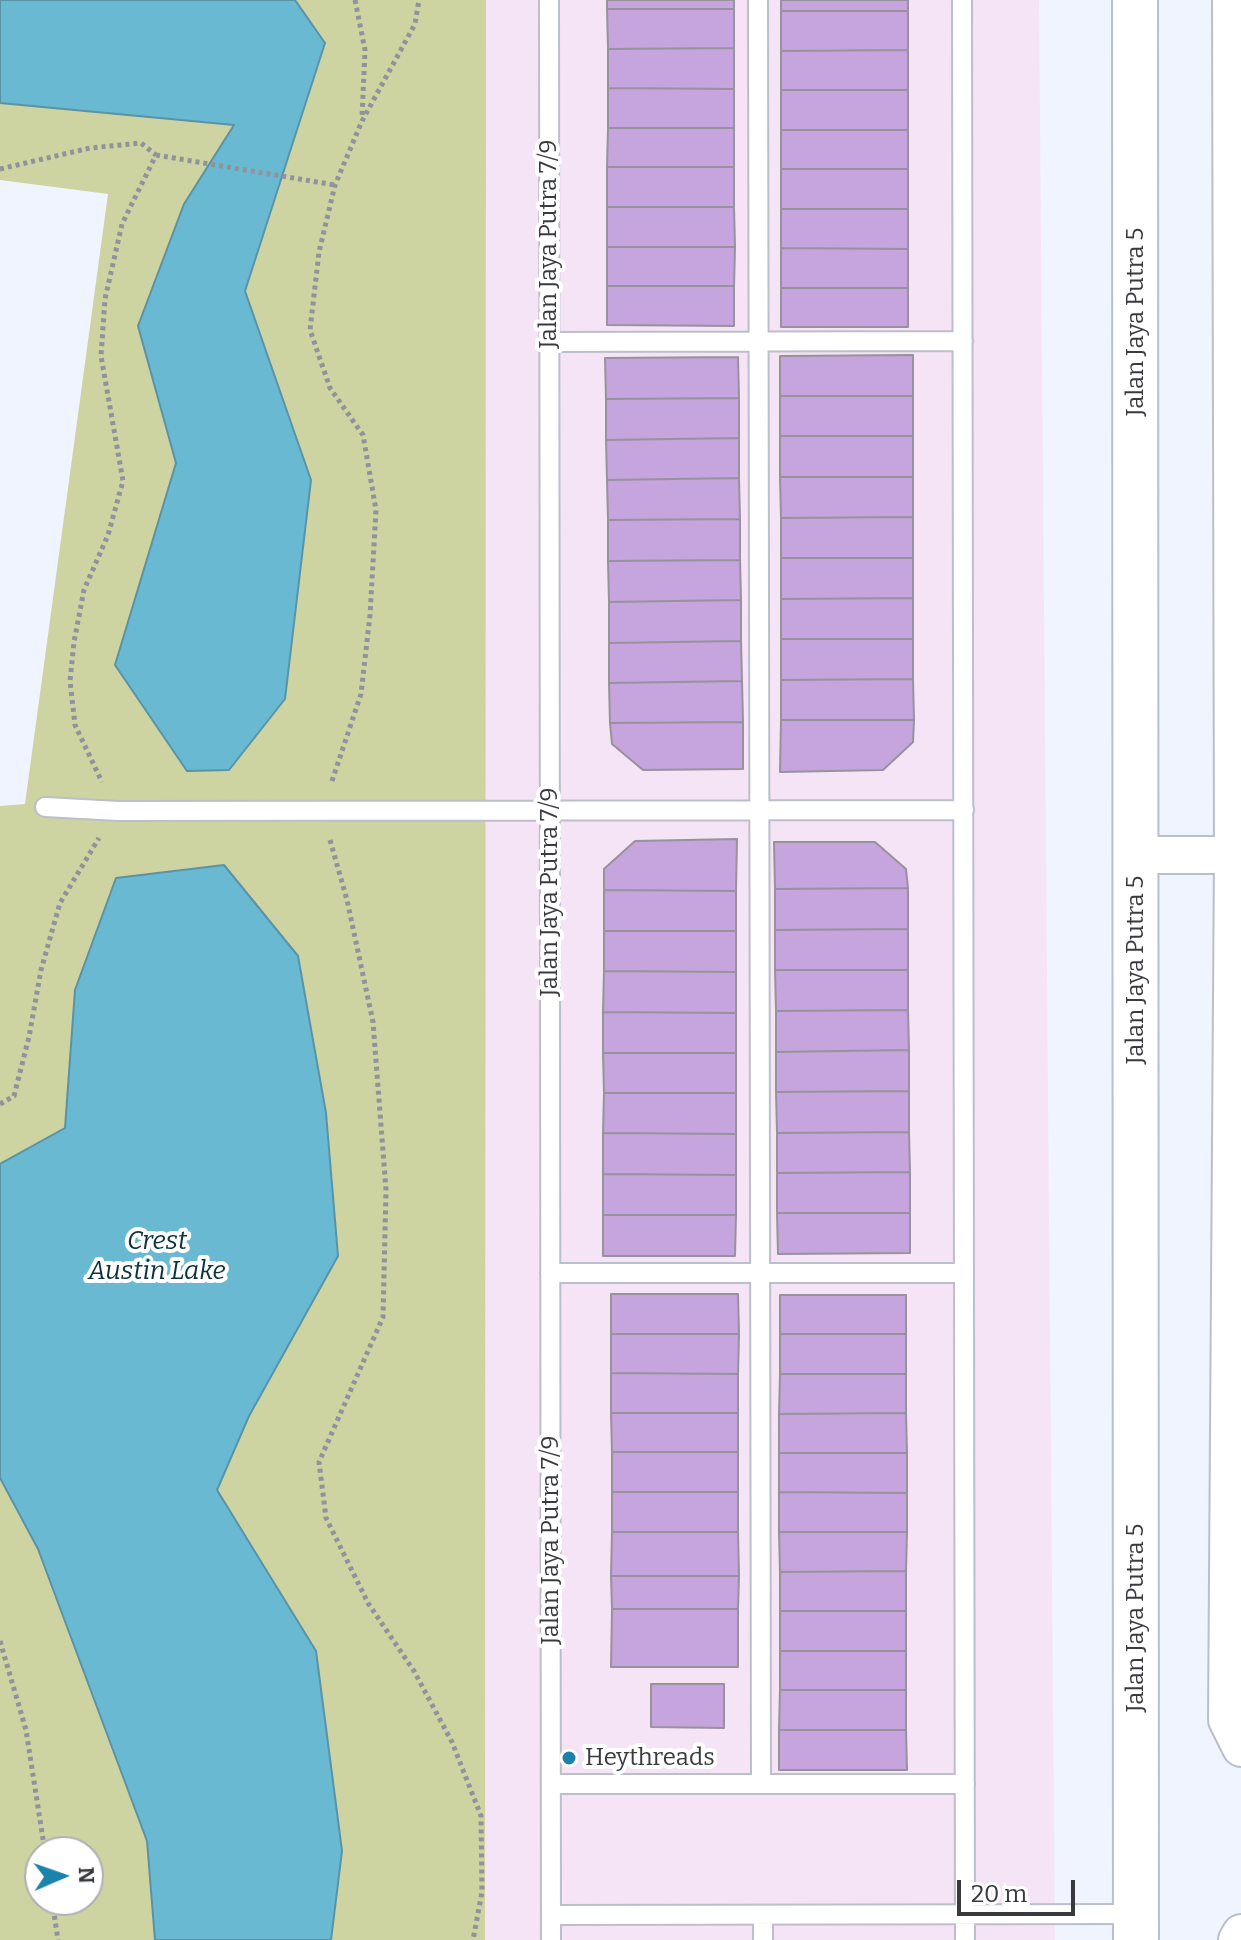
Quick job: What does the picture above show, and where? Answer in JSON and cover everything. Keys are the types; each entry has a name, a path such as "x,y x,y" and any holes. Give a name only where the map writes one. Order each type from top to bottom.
{"street":[{"name":"Jalan Jaya Putra 5","path":"1135,0 1136,1927"},
{"path":"1231,0 1236,381 1236,1335 1227,1720 1241,1748"},
{"path":"1136,855 1237,855"},
{"path":"1237,1940 1241,1933"}],"lane":[{"name":"Jalan Jaya Putra 7/9","path":"549,0 551,1940"},
{"path":"758,0 761,1784"},
{"path":"962,0 965,1940"},
{"path":"549,342 963,341"},
{"path":"45,807 118,811 964,810"},
{"path":"550,1273 964,1273"},
{"path":"551,1784 965,1784"},
{"path":"551,1915 965,1915 1136,1927"},
{"path":"763,1915 763,1940"}],"path":[{"path":"355,0 365,50 362,121"},
{"path":"419,0 415,24 362,121 335,185 319,252 310,330 330,388 363,435 376,510 370,615 361,694 322,810 347,900 373,1022 386,1190 383,1317 319,1462 326,1518 368,1603 414,1671 452,1742 481,1816 482,1892 473,1940"},
{"path":"0,169 90,148 141,143 156,155 335,185"},
{"path":"0,1104 14,1096 41,970 60,903 118,811 75,725 70,681 84,590 108,535 123,481 101,356 105,299 122,224 156,155"},
{"path":"0,1641 26,1730 43,1836"},
{"path":"54,1916 58,1940"}],"shaded area":[{"path":"486,0 1039,0 1055,1940 485,1940"}],"green space":[{"path":"0,0 486,0 485,1940 0,1940 0,806 25,804 108,194 0,180"}],"water":[{"path":"0,0 295,0 325,43 245,291 311,480 285,699 229,770 187,771 115,665 176,463 138,326 184,204 234,125 0,103"},
{"name":"Crest Austin Lake","path":"224,865 298,956 326,1113 338,1256 249,1416 217,1490 316,1651 342,1851 331,1940 155,1940 147,1841 38,1549 0,1478 0,1164 65,1128 75,990 116,878"}],"building":[{"path":"607,0 734,0 734,9 607,9"},
{"path":"781,0 908,0 908,11 781,11"},
{"path":"607,9 734,9 734,48 608,49"},
{"path":"781,11 908,11 908,50 781,51"},
{"path":"734,48 734,89 608,88 608,49"},
{"path":"908,50 908,90 781,90 781,51"},
{"path":"608,88 734,89 734,128 608,128"},
{"path":"781,90 908,90 908,130 781,130"},
{"path":"608,128 734,128 734,167 607,167"},
{"path":"781,130 908,130 908,169 781,169"},
{"path":"607,167 734,167 734,207 607,207"},
{"path":"781,169 908,169 908,209 781,209"},
{"path":"607,207 734,207 735,247 607,247"},
{"path":"781,209 908,209 908,249 781,248"},
{"path":"607,247 735,247 734,286 607,286"},
{"path":"781,248 908,249 908,288 781,288"},
{"path":"607,286 734,286 734,326 607,325"},
{"path":"781,288 908,288 908,327 781,327"},
{"path":"913,355 913,396 780,396 780,356"},
{"path":"738,357 739,398 606,399 605,358"},
{"path":"780,396 913,396 913,436 780,436"},
{"path":"739,398 739,438 606,440 606,399"},
{"path":"780,436 913,436 913,477 780,477"},
{"path":"739,438 739,478 607,480 606,440"},
{"path":"780,477 913,477 913,517 781,518"},
{"path":"739,478 740,519 608,520 607,480"},
{"path":"913,517 913,558 781,558 781,518"},
{"path":"740,519 740,560 608,561 608,520"},
{"path":"781,558 913,558 913,598 781,599"},
{"path":"740,560 741,600 609,602 608,561"},
{"path":"913,598 913,639 781,639 781,599"},
{"path":"741,600 741,641 609,643 609,602"},
{"path":"781,639 913,639 913,679 781,680"},
{"path":"741,641 742,681 609,683 609,643"},
{"path":"913,679 914,720 781,720 781,680"},
{"path":"742,681 743,722 610,723 609,683"},
{"path":"781,720 914,720 913,742 883,770 780,772"},
{"path":"743,722 743,769 643,770 612,744 610,723"},
{"path":"737,839 736,891 604,890 604,869 635,841"},
{"path":"774,842 875,842 906,869 908,888 775,889"},
{"path":"908,888 908,929 775,930 775,889"},
{"path":"604,890 736,891 736,931 604,931"},
{"path":"908,929 908,970 775,970 775,930"},
{"path":"604,931 736,931 736,972 604,971"},
{"path":"775,970 908,970 908,1010 776,1011"},
{"path":"604,971 736,972 736,1013 603,1012"},
{"path":"908,1010 909,1050 776,1052 776,1011"},
{"path":"603,1012 736,1013 736,1053 603,1053"},
{"path":"909,1050 909,1091 776,1092 776,1052"},
{"path":"603,1053 736,1053 736,1093 604,1093"},
{"path":"909,1091 909,1132 777,1133 776,1092"},
{"path":"604,1093 736,1093 736,1134 603,1133"},
{"path":"909,1132 910,1172 777,1173 777,1133"},
{"path":"603,1133 736,1134 736,1175 603,1174"},
{"path":"910,1172 910,1213 777,1213 777,1173"},
{"path":"603,1174 736,1175 736,1215 603,1215"},
{"path":"777,1213 910,1213 910,1253 778,1254"},
{"path":"603,1215 736,1215 735,1256 603,1256"},
{"path":"611,1294 738,1294 739,1334 611,1334"},
{"path":"780,1295 906,1295 906,1334 780,1334"},
{"path":"611,1334 739,1334 738,1374 611,1373"},
{"path":"780,1334 906,1334 906,1374 780,1374"},
{"path":"611,1373 738,1374 738,1413 611,1413"},
{"path":"780,1374 906,1374 906,1413 779,1414"},
{"path":"611,1413 738,1413 738,1452 612,1452"},
{"path":"906,1413 907,1453 779,1453 779,1414"},
{"path":"612,1452 738,1452 738,1492 612,1492"},
{"path":"779,1453 907,1453 907,1493 779,1492"},
{"path":"612,1492 738,1492 738,1532 612,1532"},
{"path":"779,1492 907,1493 907,1532 779,1532"},
{"path":"612,1532 738,1532 739,1576 611,1576"},
{"path":"779,1532 907,1532 906,1571 780,1572"},
{"path":"906,1571 906,1611 780,1611 780,1572"},
{"path":"611,1576 739,1576 738,1609 612,1609"},
{"path":"612,1609 738,1609 738,1667 611,1667"},
{"path":"780,1611 906,1611 906,1651 780,1651"},
{"path":"780,1651 906,1651 906,1690 780,1690"},
{"path":"651,1684 724,1684 724,1728 651,1727"},
{"path":"780,1690 906,1690 906,1730 779,1730"},
{"path":"779,1730 906,1730 907,1770 779,1770"}],"place":[{"name":"Heythreads","path":"569,1758"}]}
